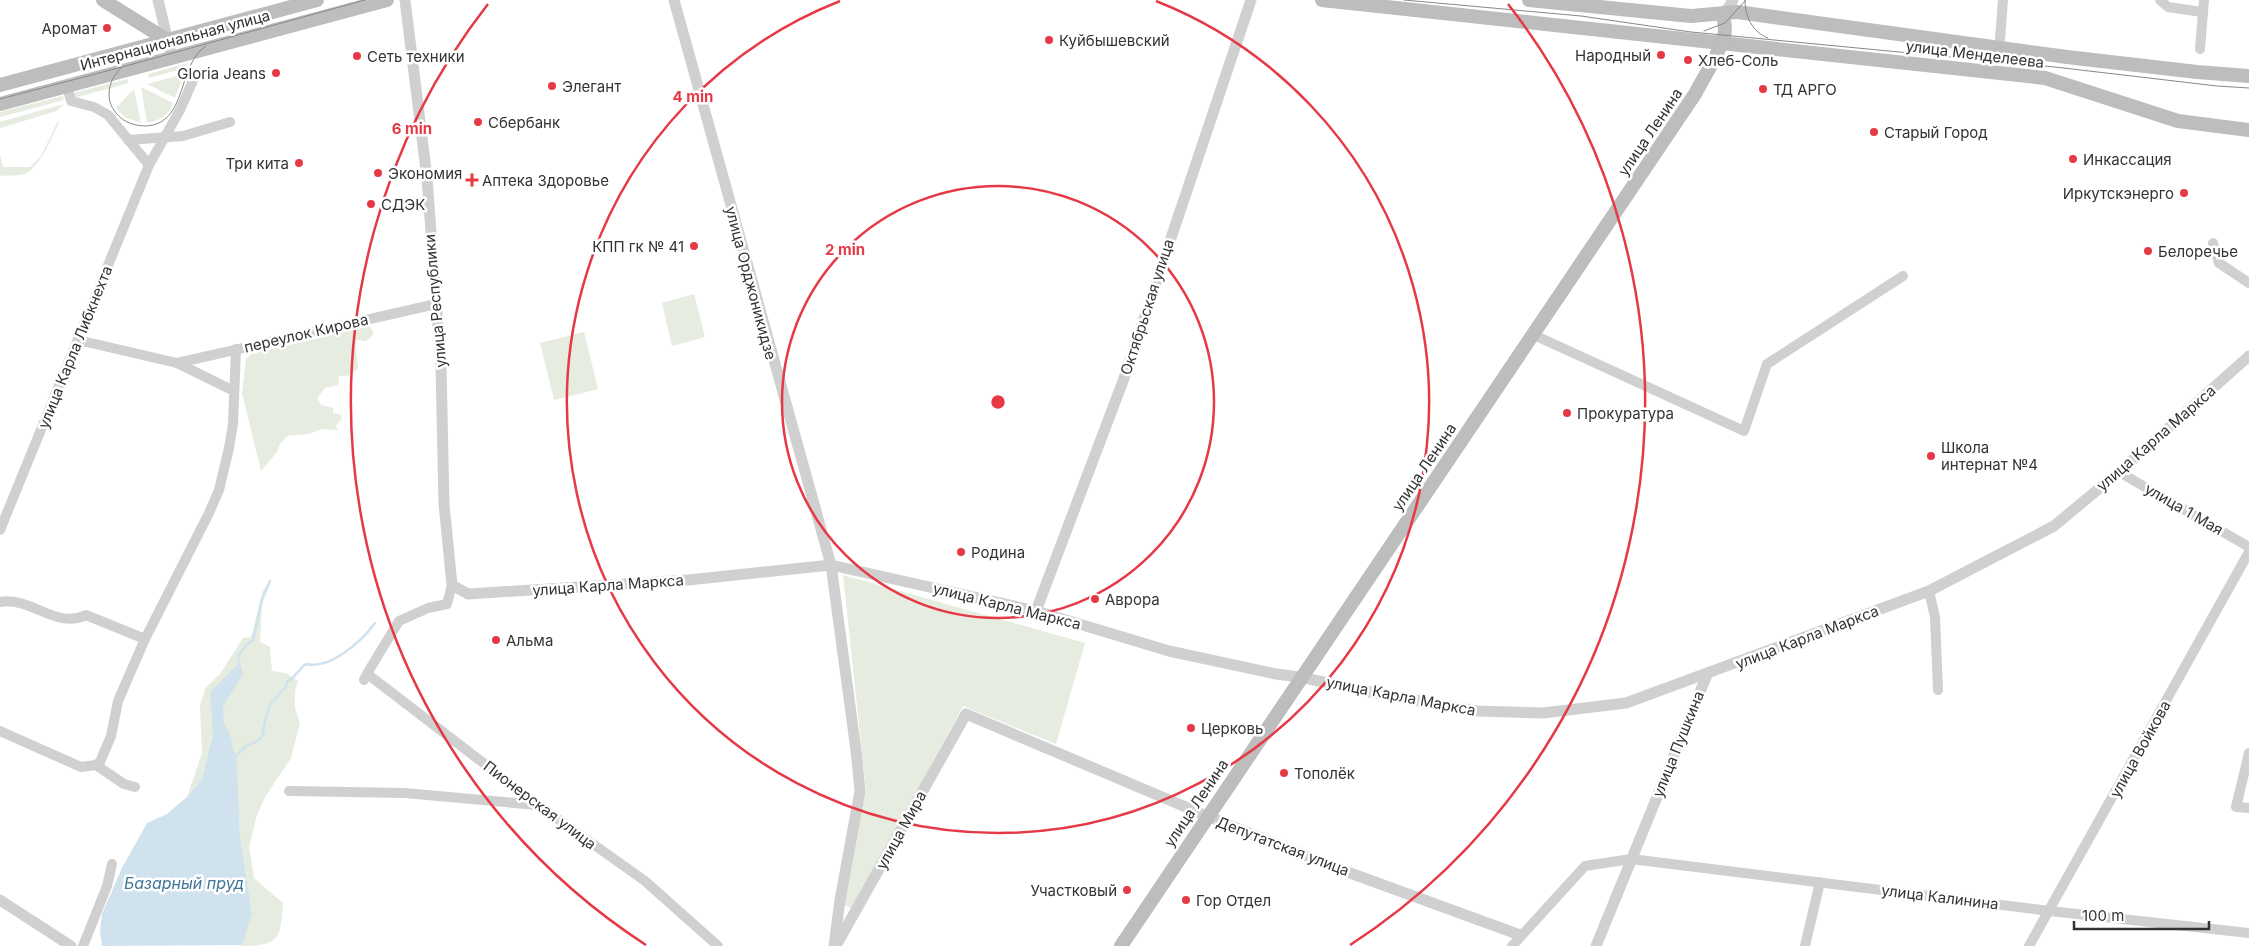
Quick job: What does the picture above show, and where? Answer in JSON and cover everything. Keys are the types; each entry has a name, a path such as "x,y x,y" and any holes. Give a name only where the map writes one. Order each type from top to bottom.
{"main road":[{"path":"103,0 167,40"},
{"name":"Интернациональная улица","path":"0,85 317,0"},
{"name":"Интернациональная улица","path":"0,104 387,0"},
{"path":"1322,0 1722,43"},
{"path":"1529,0 1675,15 1691,16 1725,13"},
{"name":"улица Менделеева","path":"1725,13 1737,12 2068,57 2249,76"},
{"name":"улица Ленина","path":"1120,946 1300,676 1534,335 1695,94 1722,43 1726,31 1722,18 1725,13"},
{"name":"улица Менделеева","path":"1722,43 2045,78 2178,121 2249,130"}],"street":[{"path":"158,0 172,58"},
{"name":"улица Республики","path":"406,0 426,178 436,304 441,372 444,504 452,585"},
{"name":"улица Орджоникидзе","path":"674,0 831,565 860,791 840,900 835,946"},
{"name":"Октябрьская улица","path":"1036,611 1122,381 1251,0"},
{"name":"улица Ленина","path":"1725,13 1733,0"},
{"path":"2000,39 2002,0"},
{"path":"2160,0 2168,7 2202,12"},
{"path":"2200,49 2204,0"},
{"name":"улица Карла Либкнехта","path":"0,530 149,165 180,110 195,76"},
{"path":"67,86 71,101 94,107 108,115 149,165"},
{"path":"128,140 182,136 230,122"},
{"path":"2213,244 2219,263 2249,283"},
{"path":"1534,335 1744,431 1767,364 1903,276"},
{"name":"переулок Кирова","path":"177,363 436,304"},
{"name":"переулок Кирова","path":"78,340 177,363 234,390"},
{"path":"0,730 82,767 96,765 100,762 111,736 118,701 145,639 219,490 229,448 236,349"},
{"name":"улица Карла Маркса","path":"452,585 468,594 688,580 831,565 1036,611 1169,650 1276,674 1300,676 1374,693 1477,711 1543,714 1626,703 1705,679 1929,591 2054,526 2119,472 2249,356"},
{"name":"улица 1 Мая","path":"2119,472 2249,547"},
{"name":"улица Войкова","path":"2029,946 2249,552"},
{"name":"Пионерская улица","path":"452,585 447,604 428,608 400,621 366,676 370,676 538,805 645,881 718,946"},
{"path":"1929,591 1935,617 1938,690"},
{"path":"0,602 12,601 33,606 57,619 78,619 86,615 145,639"},
{"path":"1596,946 1705,679"},
{"name":"улица Пушкина","path":"1596,946 1705,679"},
{"name":"улица Мира","path":"835,946 966,714"},
{"name":"Депутатская улица","path":"966,714 1207,816 1331,866 1520,935"},
{"path":"2249,752 2236,807 2249,808"},
{"path":"96,765 124,784 135,787"},
{"path":"289,792 405,794 538,805"},
{"name":"улица Калинина","path":"1512,946 1520,935 1585,866 1631,859 2050,911 2249,933"},
{"path":"83,946 107,886 112,864"},
{"path":"1805,946 1820,882"},
{"path":"0,900 71,946"}],"shaded area":[{"path":"188,63 185,68 149,78 148,74"},
{"path":"184,74 175,98 147,84"},
{"path":"127,79 129,83 74,98 73,93"},
{"path":"141,87 173,103 163,117 147,123"},
{"path":"134,89 141,123 126,118 116,108"},
{"path":"63,96 64,100 0,117 0,112"},
{"path":"64,104 57,111 0,128 0,122"},
{"path":"58,121 41,159 30,171 21,175 0,176 0,155 3,167 30,167 41,156"},
{"path":"694,294 705,337 672,346 662,303"},
{"path":"370,326 374,334 366,341 356,340 358,369 347,376 339,376 338,385 325,388 317,398 321,405 333,408 333,413 340,414 342,418 336,426 338,430 322,429 309,434 287,436 280,444 277,452 261,471 242,393 246,359 251,354"},
{"path":"584,332 598,389 554,400 540,343"},
{"path":"843,575 1085,643 1056,744 963,706 853,909 842,904 866,790"},
{"path":"269,585 262,605 260,642 270,647 272,671 286,673 298,681 295,691 295,708 300,723 291,758 265,797 257,815 249,847 254,878 283,903 281,925 279,932 270,942 253,946 241,946 252,914 240,836 237,764 213,734 202,779 187,797 202,753 200,705 206,687 220,674 243,638 250,637 252,634 263,590"}],"water":[{"name":"Базарный пруд","path":"238,656 243,674 223,706 224,723 230,735 237,764 240,836 252,914 242,945 102,946 100,931 102,914 122,868 147,823 167,814 187,797 202,779 213,734 210,692 238,664"}],"waterway":[{"path":"238,656 247,644 253,640 262,599 270,581"},
{"path":"236,756 246,746 258,741 263,735 270,704 286,687 287,682 303,666 306,664 325,663 335,658 354,645 375,623"}],"tram line":[{"path":"0,99 365,0"},
{"path":"1404,0 1581,16 1691,32 2055,67 2249,88"},
{"path":"1745,0 1746,12 1750,23 1758,32 1768,38"},
{"path":"1704,31 1725,23 1746,0"},
{"path":"121,68 111,83 109,95 111,105 124,120 140,126 147,126 160,122 169,115 176,104 190,66 197,54 206,46"}],"place":[{"name":"Аромат","path":"107,28"},
{"name":"Куйбышевский","path":"1049,40"},
{"name":"Народный","path":"1661,55"},
{"name":"Сеть техники","path":"357,56"},
{"name":"Хлеб-Соль","path":"1688,60"},
{"name":"Gloria Jeans","path":"276,73"},
{"name":"Элегант","path":"552,86"},
{"name":"ТД АРГО","path":"1763,89"},
{"name":"Сбербанк","path":"478,122"},
{"name":"Старый Город","path":"1874,132"},
{"name":"Инкассация","path":"2073,159"},
{"name":"Три кита","path":"299,163"},
{"name":"Экономия","path":"378,173"},
{"name":"Аптека Здоровье","path":"472,180"},
{"name":"Иркутскэнерго","path":"2184,193"},
{"name":"СДЭК","path":"371,204"},
{"name":"КПП гк № 41","path":"694,246"},
{"name":"Белоречье","path":"2148,251"},
{"name":"Прокуратура","path":"1567,413"},
{"name":"Школа интернат №4","path":"1931,456"},
{"name":"Родина","path":"961,552"},
{"name":"Аврора","path":"1095,599"},
{"name":"Альма","path":"496,640"},
{"name":"Церковь","path":"1191,728"},
{"name":"Тополёк","path":"1284,773"},
{"name":"Участковый","path":"1127,890"},
{"name":"Гор Отдел","path":"1186,900"}]}
